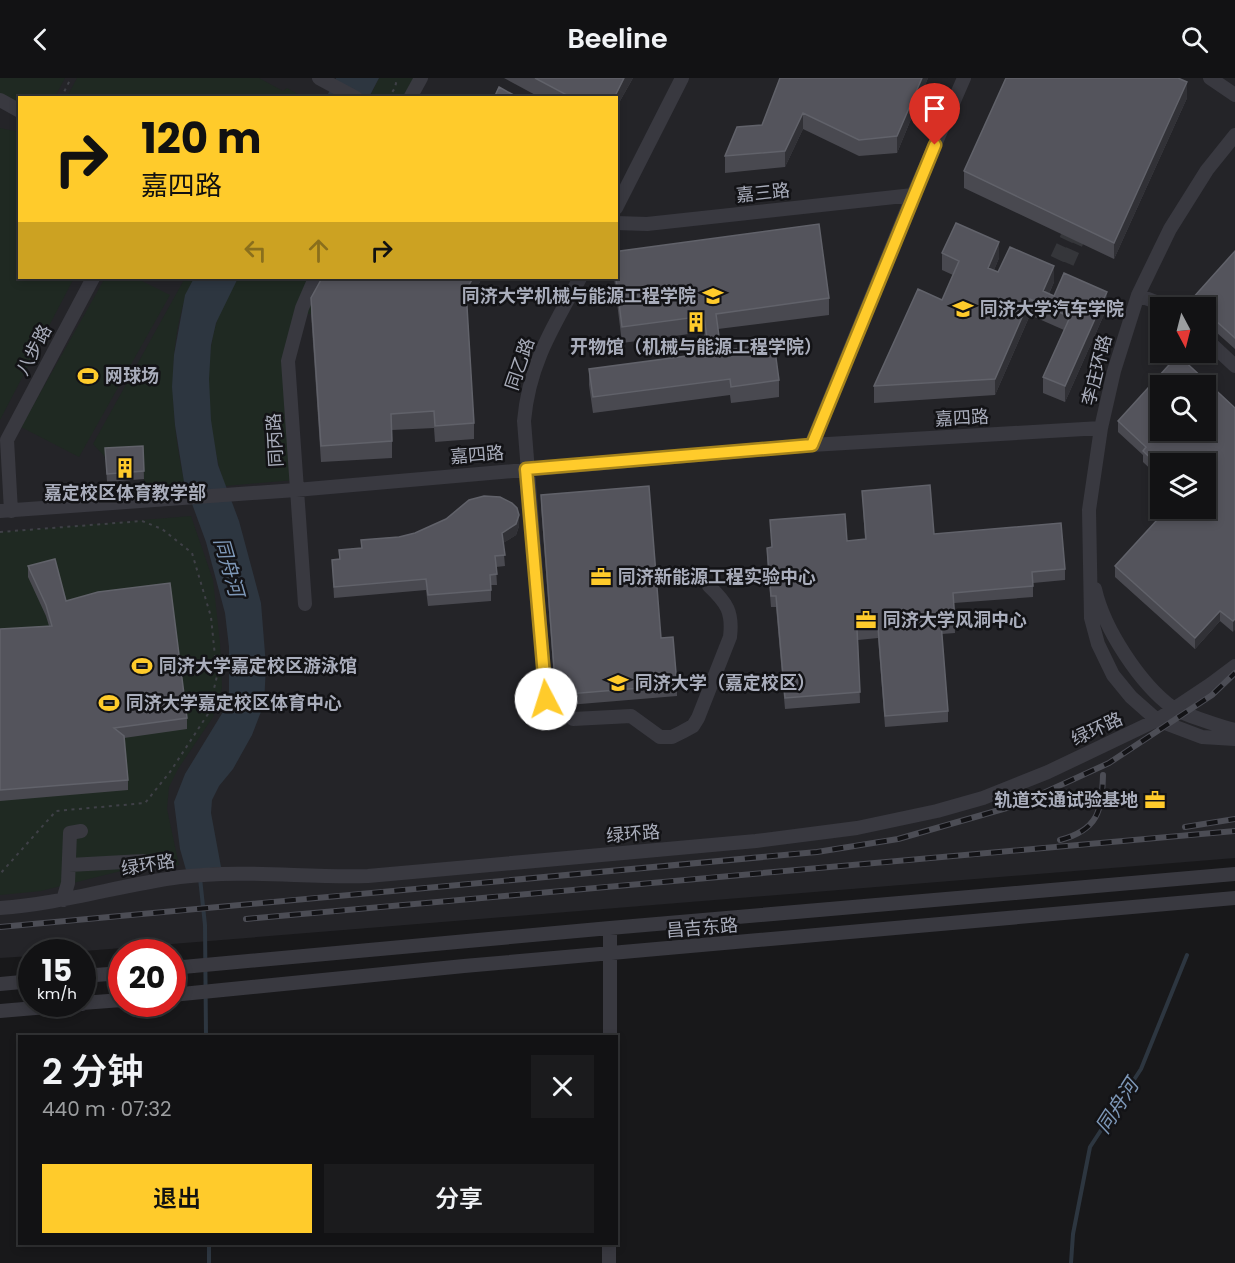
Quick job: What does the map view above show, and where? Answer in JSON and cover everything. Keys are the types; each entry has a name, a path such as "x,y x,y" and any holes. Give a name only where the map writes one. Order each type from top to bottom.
{"street":[{"path":"411,96 421,78"},
{"path":"618,204 682,78"},
{"path":"812,445 964,78"},
{"path":"1210,78 1235,95"},
{"path":"325,81 352,96"},
{"path":"0,100 18,110"},
{"name":"李庄环路","path":"1235,135 1206,170 1170,229 1138,295 1117,361 1101,428 1089,510 1091,618 1098,644 1119,682 1131,697 1157,720 1202,737 1235,740"},
{"name":"嘉三路","path":"618,223 647,224 914,195"},
{"name":"八步路","path":"5,511 7,441 92,279"},
{"name":"同丙路","path":"305,604 288,361 302,308 315,279"},
{"name":"同乙路","path":"546,699 526,469 524,421 526,395 540,350 579,279"},
{"path":"1138,295 1150,300"},
{"path":"1216,348 1235,366"},
{"name":"嘉四路","path":"5,511 296,490 812,445 1101,428"},
{"name":"李庄环路","path":"1090,570 1096,598 1112,635 1143,679 1175,710 1235,730"},
{"path":"573,719 631,716 660,737 672,737 693,726 732,627 731,615 727,607 721,597 709,586"},
{"name":"绿环路","path":"0,908 30,906 181,877 231,873 368,876 756,841 857,828 926,814 983,798 1048,772 1175,710 1235,666"},
{"path":"63,900 68,883 70,833 81,831"},
{"path":"69,865 144,861"},
{"name":"昌吉东路","path":"186,967 1235,874"},
{"name":"昌吉东路","path":"186,994 464,966 1235,897"},
{"path":"610,928 610,1035"},
{"path":"0,984 18,982"},
{"path":"0,1011 18,1009"},
{"path":"609,1245 609,1263"}],"path":[{"path":"62,96 71,78"},
{"path":"389,96 395,88 397,78"},
{"path":"0,532 142,521 162,529 192,553 211,617 217,676 208,714 170,772 145,803 56,811 0,874"}],"shaded area":[{"name":"同济大学（嘉定校区）","path":"0,78 1235,78 1235,858 186,943 186,939 108,939 108,949 96,950 96,939 18,939 18,957 0,958"},
{"path":"0,78 65,78 56,96 18,96 18,103 0,94"},
{"path":"77,78 259,78 283,91 287,88 301,96 68,96"},
{"path":"379,78 421,78 411,96 370,96"},
{"path":"0,128 18,132 18,279 73,279 0,420"},
{"name":"网球场","path":"104,279 138,279 170,295 79,457 21,427"},
{"path":"184,279 194,279 184,301 178,327 173,386 178,445 189,497 145,501 143,455 105,457 93,444"},
{"path":"237,279 330,279 311,314 300,314 288,361 295,480 225,486 211,427 208,384 212,343 223,306"},
{"name":"同济大学嘉定校区体育中心","path":"191,516 213,580 222,688 213,717 178,769 169,787 167,809 179,865 137,867 41,891 0,895 0,532"}],"water":[{"path":"336,78 379,78 370,96 327,96"},
{"path":"193,279 238,279 216,323 211,345 209,379 211,420 218,465 239,521 261,603 266,666 264,704 252,735 212,800 211,813 221,867 186,870 180,849 174,802 185,774 229,702 229,647 225,613 206,542 184,482 175,425 172,387 174,355 185,295"}],"building":[{"path":"535,78 624,78 615,96 567,95"},
{"path":"780,78 922,78 897,136 859,140 803,113 785,151 725,156 737,127 762,125"},
{"path":"1006,78 1178,78 1187,82 1114,243 964,171"},
{"path":"499,87 515,96 495,96"},
{"path":"956,223 999,242 988,268 998,272 1010,247 1054,266 1043,291 1054,296 1064,273 1107,292 1065,386 1043,377 1070,317 1030,299 995,379 874,386 918,289 942,300 959,261 942,253"},
{"name":"开物馆（机械与能源工程学院）","path":"819,224 829,298 716,314 721,351 774,343 779,380 731,387 730,379 593,397 589,369 709,353 704,316 622,327 616,279 618,279 618,254 620,251"},
{"path":"1235,251 1235,338 1216,321 1216,297 1194,297"},
{"path":"321,279 472,279 466,290 474,423 435,426 434,411 391,414 392,441 321,446 311,298"},
{"path":"1171,363 1187,363 1200,375 1160,375"},
{"path":"1150,386 1150,441 1216,441 1216,390 1235,408 1235,619 1233,621 1220,611 1195,638 1115,566 1158,519 1216,519 1216,453 1150,453 1150,458 1143,451 1146,447 1118,421"},
{"name":"嘉定校区体育教学部","path":"143,446 144,471 107,474 105,448"},
{"name":"同济大学风洞中心","path":"930,485 934,534 1061,523 1065,569 1032,572 1033,586 953,593 955,622 941,623 948,711 885,716 878,627 857,629 860,692 785,698 776,596 771,596 767,548 772,547 770,520 845,514 847,541 866,539 862,491"},
{"name":"同济新能源工程实验中心","path":"649,486 661,638 673,637 677,685 556,695 541,495"},
{"path":"484,496 500,497 512,503 519,515 516,524 502,533 505,555 495,556 497,574 490,575 491,590 428,595 426,579 334,587 332,560 340,559 339,550 362,548 361,540 399,537 415,533 446,519 469,500"},
{"path":"55,559 66,601 98,592 170,583 187,718 114,728 124,736 128,780 0,790 0,629 52,626 46,605 28,566"}],"waterway":[{"path":"200,878 205,925 206,1035"},
{"name":"同舟河","path":"1071,1263 1073,1234 1090,1147 1141,1069 1187,955"},
{"path":"209,1245 209,1263"}],"tunnel":[{"path":"1057,259 1075,221"},
{"path":"1067,263 1083,227"}],"railway":[{"path":"0,927 817,852 898,839 1017,805 1109,763 1212,695 1235,673"},
{"path":"1060,840 1073,836 1090,825 1099,809 1103,775"},
{"path":"1185,827 1235,819"},
{"path":"246,919 1235,831"}],"place":[{"name":"同济大学机械与能源工程学院","path":"713,296"},
{"name":"同济大学汽车学院","path":"963,309"},
{"name":"开物馆（机械与能源工程学院）","path":"696,322"},
{"name":"网球场","path":"88,376"},
{"name":"嘉定校区体育教学部","path":"125,468"},
{"name":"同济新能源工程实验中心","path":"601,577"},
{"name":"同济大学风洞中心","path":"866,620"},
{"name":"同济大学嘉定校区游泳馆","path":"142,666"},
{"name":"同济大学（嘉定校区）","path":"618,683"},
{"name":"同济大学嘉定校区体育中心","path":"109,703"},
{"name":"轨道交通试验基地","path":"1155,800"}],"route":[{"path":"546,699 526,469 812,445 935,145"}]}
